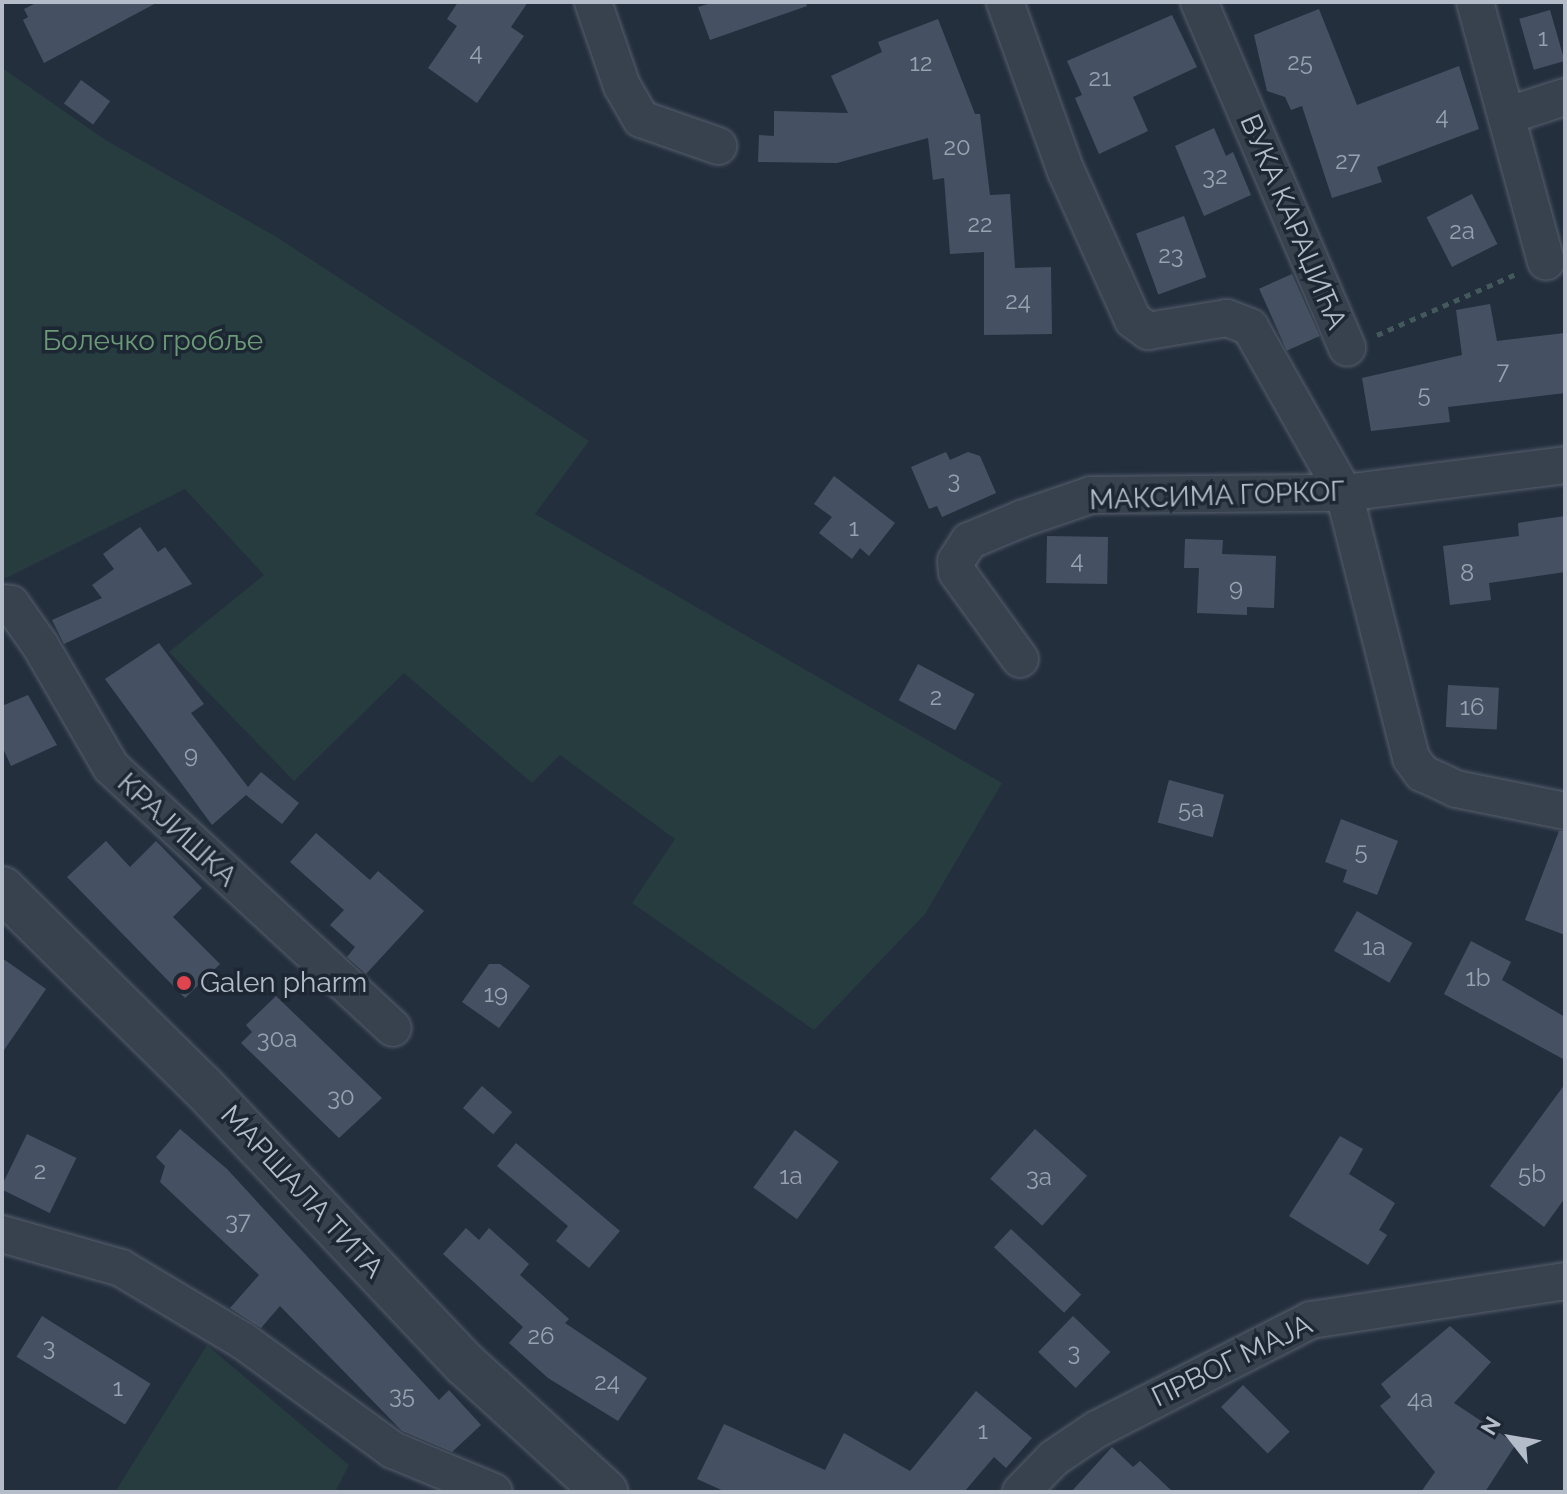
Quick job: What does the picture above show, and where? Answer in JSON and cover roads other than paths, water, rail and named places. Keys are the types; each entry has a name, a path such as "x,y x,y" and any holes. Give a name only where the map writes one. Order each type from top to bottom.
{"street":[{"path":"593,2 641,119 718,146"},
{"path":"1005,2 1066,171 1133,320 1148,331 1227,318 1250,327 1344,493 1401,728 1417,765 1456,789 1565,811"},
{"name":"ВУКА КАРАЏИЋА","path":"1199,2 1347,348"},
{"path":"1475,2 1509,115 1546,261"},
{"path":"1509,115 1565,97"},
{"name":"МАКСИМА ГОРКОГ","path":"1020,659 957,572 961,548 981,535 1091,495 1344,493 1565,465"},
{"name":"КРАЈИШКА","path":"2,603 11,604 40,645 111,767 393,1028"},
{"name":"МАРШАЛА ТИТА","path":"2,889 202,1086 465,1364 605,1492"},
{"path":"2,1234 121,1268 242,1340 393,1450 494,1492"},
{"name":"ПРВОГ МАЈА","path":"1021,1492 1054,1458 1097,1429 1311,1320 1565,1281"}],"place":[{"name":"Galen pharm","path":"184,983"}],"park label":[{"name":"Болечко гробље","path":"153,341"}]}
